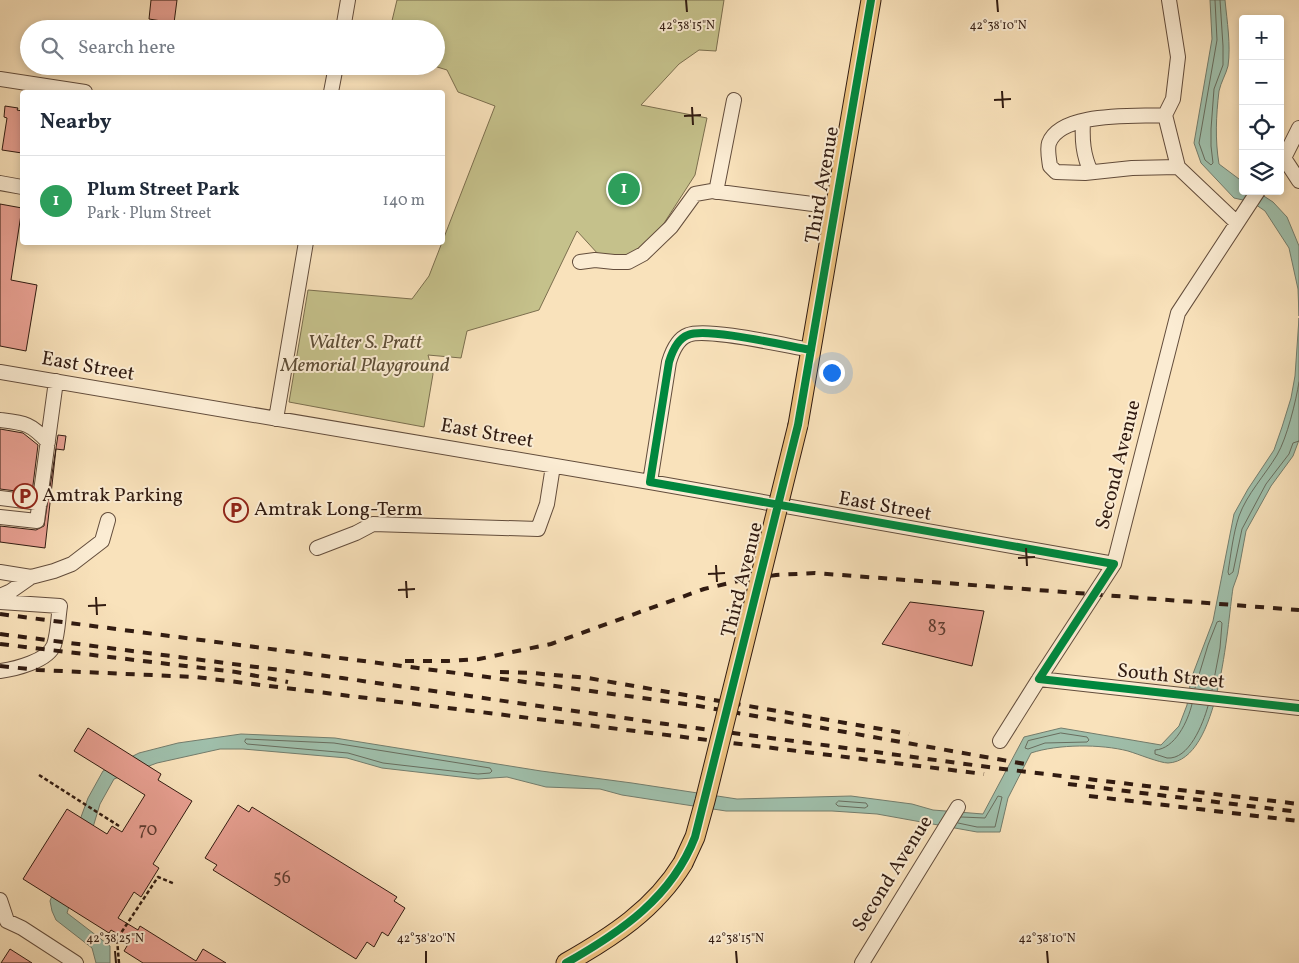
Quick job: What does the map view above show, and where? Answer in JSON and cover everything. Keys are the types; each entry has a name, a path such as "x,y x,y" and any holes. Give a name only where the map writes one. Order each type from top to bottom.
{"main road":[{"name":"Third Avenue","path":"566,963 608,939 644,911 674,878 695,837 798,424 871,0"}],"street":[{"path":"345,20 348,0"},
{"path":"1168,0 1178,57 1173,99 1165,116 1178,167 1237,223"},
{"path":"331,90 334,75"},
{"path":"0,79 72,90"},
{"path":"716,192 734,100"},
{"path":"1165,116 1111,117 1071,124 1055,132 1048,145 1050,166 1056,172 1065,173 1178,167"},
{"path":"1083,121 1082,142 1085,160 1091,172"},
{"path":"1284,156 1299,128"},
{"path":"1284,162 1299,181"},
{"path":"0,184 20,187"},
{"path":"580,262 595,260 628,262 643,254 671,227 695,194 702,192 716,192 836,207"},
{"name":"Second Avenue","path":"1000,741 1114,564 1178,314 1255,195"},
{"path":"276,419 305,245"},
{"path":"650,482 669,362 672,353 682,338 695,333 714,333 811,350"},
{"name":"East Street","path":"0,372 650,482 1114,564"},
{"path":"0,517 37,521 56,382"},
{"path":"0,420 29,425 48,442"},
{"path":"317,548 356,533 373,524 538,529 547,504 552,466"},
{"path":"0,498 40,503"},
{"path":"0,596 31,577 63,568 84,557 102,541 108,520"},
{"path":"0,572 31,577"},
{"path":"0,602 60,606 54,647 48,654 27,664 0,671"},
{"name":"South Street","path":"1039,679 1299,708"},
{"name":"Second Avenue","path":"862,963 958,807"},
{"path":"0,900 3,923 22,928 73,962"}],"path":[{"path":"40,775 119,826"},
{"path":"119,963 117,939 158,877 175,884"}],"green space":[{"name":"Walter S. Pratt Memorial Playground","path":"397,0 724,0 716,51 699,50 679,64 641,105 707,118 695,175 659,231 646,246 625,257 599,255 577,231 539,310 467,331 461,358 428,355 433,374 424,427 289,402 308,290 412,299 429,276 441,245 445,245 445,235 495,106 458,92 445,69 445,20 392,20"}],"water":[{"path":"1210,0 1225,0 1229,58 1219,91 1217,110 1216,137 1219,164 1239,179 1239,195 1262,195 1273,202 1287,217 1299,246 1299,316 1298,289 1289,248 1265,211 1252,202 1234,198 1201,163 1194,143 1212,39"},
{"path":"1299,318 1299,440 1293,456 1271,486 1246,531 1238,574 1233,588 1224,660 1218,689 1210,717 1199,740 1185,756 1164,763 1128,751 1093,746 1054,748 1031,753 1008,798 1000,832 977,832 877,814 832,811 726,811 622,795 600,789 546,787 507,777 478,779 382,768 347,758 243,749 220,749 157,763 114,779 100,804 67,913 110,946 110,963 96,963 92,948 56,920 50,901 88,798 103,771 139,753 178,743 241,734 335,738 541,771 737,799 851,796 912,804 933,810 983,814 1024,737 1061,728 1161,745 1179,726 1187,705 1191,679 1213,621 1234,514 1274,450 1282,427 1291,398 1295,376"}],"building":[{"path":"151,0 177,0 174,20 149,19"},
{"path":"5,106 18,108 17,110 20,111 20,153 2,150 7,118 4,117"},
{"path":"0,204 20,208 20,221 11,280 37,285 26,351 0,346"},
{"path":"0,429 23,433 38,445 32,493 0,489"},
{"path":"58,435 66,436 64,450 56,449 45,548 0,542 0,526 36,530 44,526"},
{"path":"910,602 984,611 972,666 882,644"},
{"path":"88,728 161,774 158,780 192,801 153,864 159,868 141,897 134,892 118,918 138,930 140,926 196,961 203,949 226,963 143,963 124,951 130,941 111,930 109,933 23,879 67,809 107,834 112,826 122,832 145,795 74,751"},
{"path":"238,805 249,812 252,807 397,897 394,901 405,908 388,936 382,932 374,947 367,942 356,959 213,870 217,865 205,858"},
{"path":"10,949 32,963 1,963"}],"railway":[{"path":"405,661 479,659 551,644 704,589 776,575 815,573 1299,610"},
{"path":"0,614 693,705 1025,764"},
{"path":"0,634 342,678 1003,769 1299,804"},
{"path":"0,644 236,672 288,682"},
{"path":"0,666 38,670 196,677 984,774"},
{"path":"500,672 588,678 909,734"},
{"path":"1068,784 1299,812"},
{"path":"1089,796 1299,821"}],"cycle path":[{"path":"566,963 606,939 659,895 673,878 695,837 798,425 871,0"},
{"path":"811,350 712,333 698,333 681,339 673,350 669,362 650,482 1114,564 1039,679 1299,708"}],"place":[{"name":"Plum Street Park","path":"624,189"},
{"name":"Amtrak Parking","path":"25,496"},
{"name":"Amtrak Long-Term","path":"236,510"}]}
